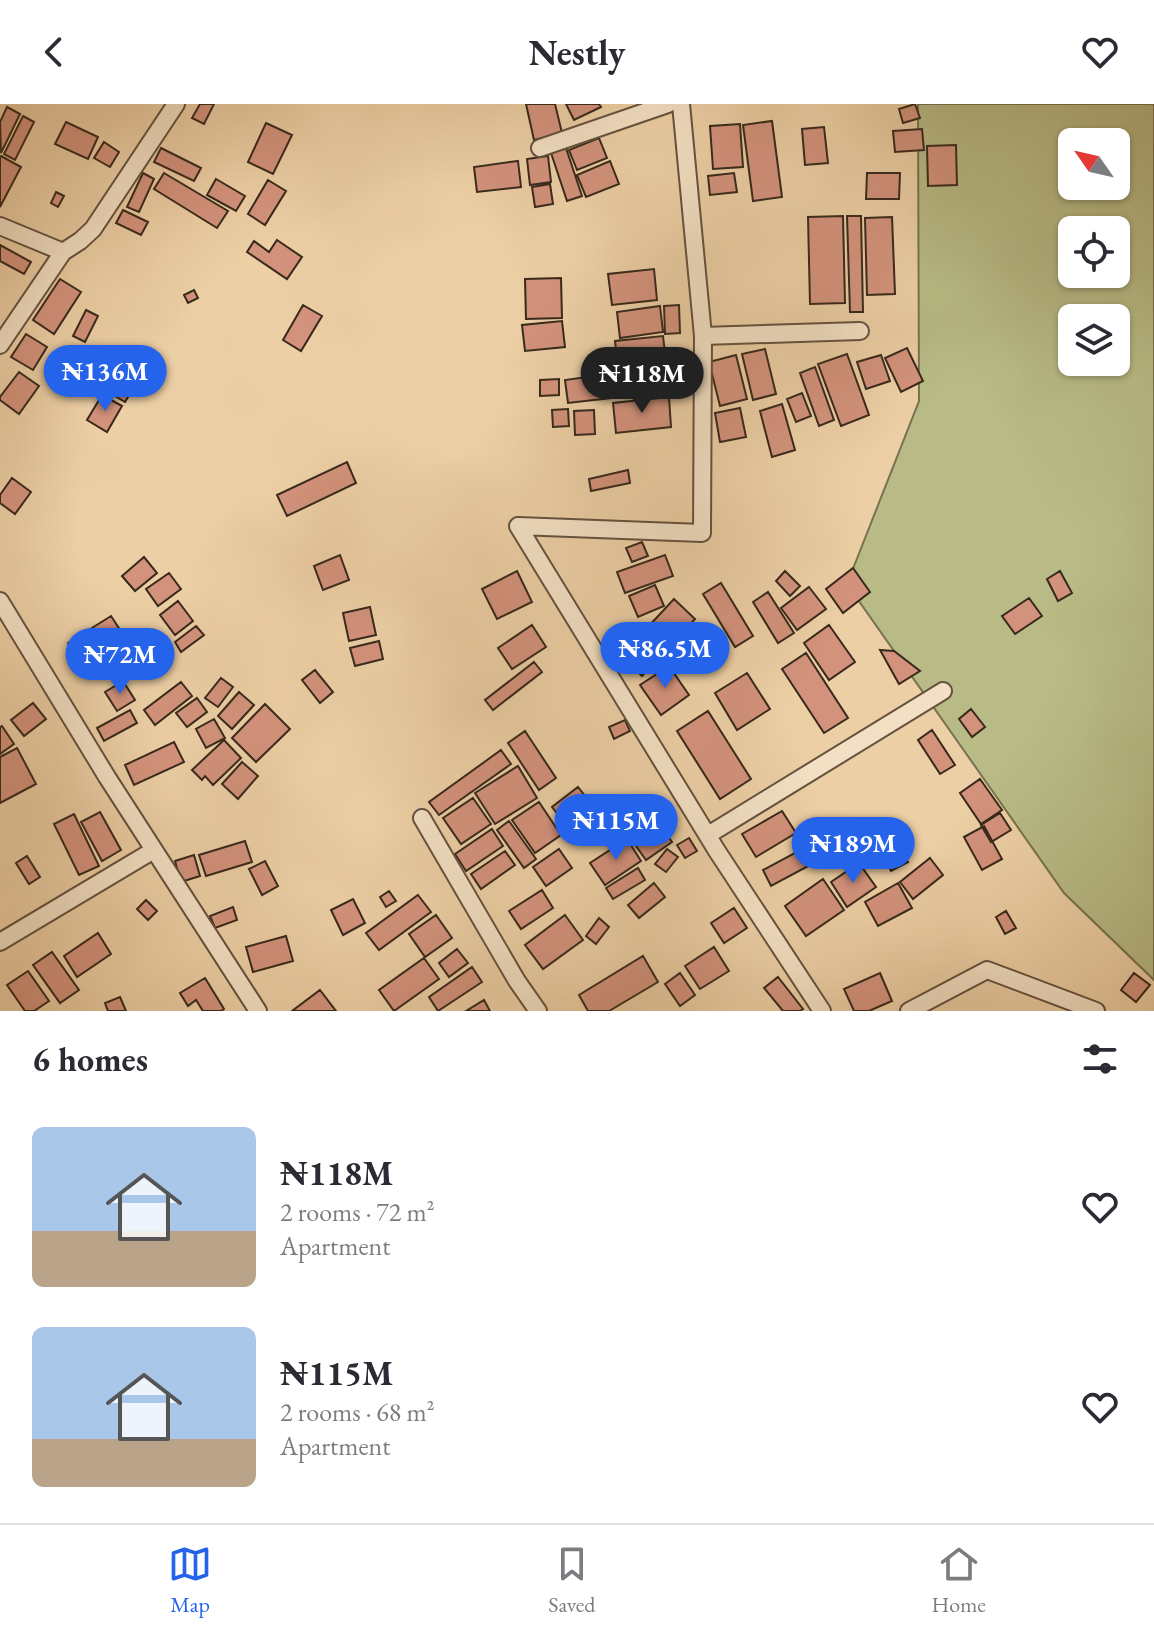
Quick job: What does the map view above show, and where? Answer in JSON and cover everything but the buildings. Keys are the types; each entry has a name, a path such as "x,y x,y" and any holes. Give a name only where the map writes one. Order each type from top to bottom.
{"street":[{"path":"0,345 63,252 93,229 176,104"},
{"path":"540,148 668,104"},
{"path":"681,104 703,336 702,533 518,526 708,835 822,1011"},
{"path":"0,226 63,252"},
{"path":"703,336 860,331"},
{"path":"0,601 107,777 258,1011"},
{"path":"708,835 943,691"},
{"path":"422,818 517,981 538,1011"},
{"path":"0,942 154,850"},
{"path":"909,1011 987,970 1096,1011"}],"green space":[{"path":"918,104 1154,104 1154,980 1064,893 847,584 919,401"}]}
